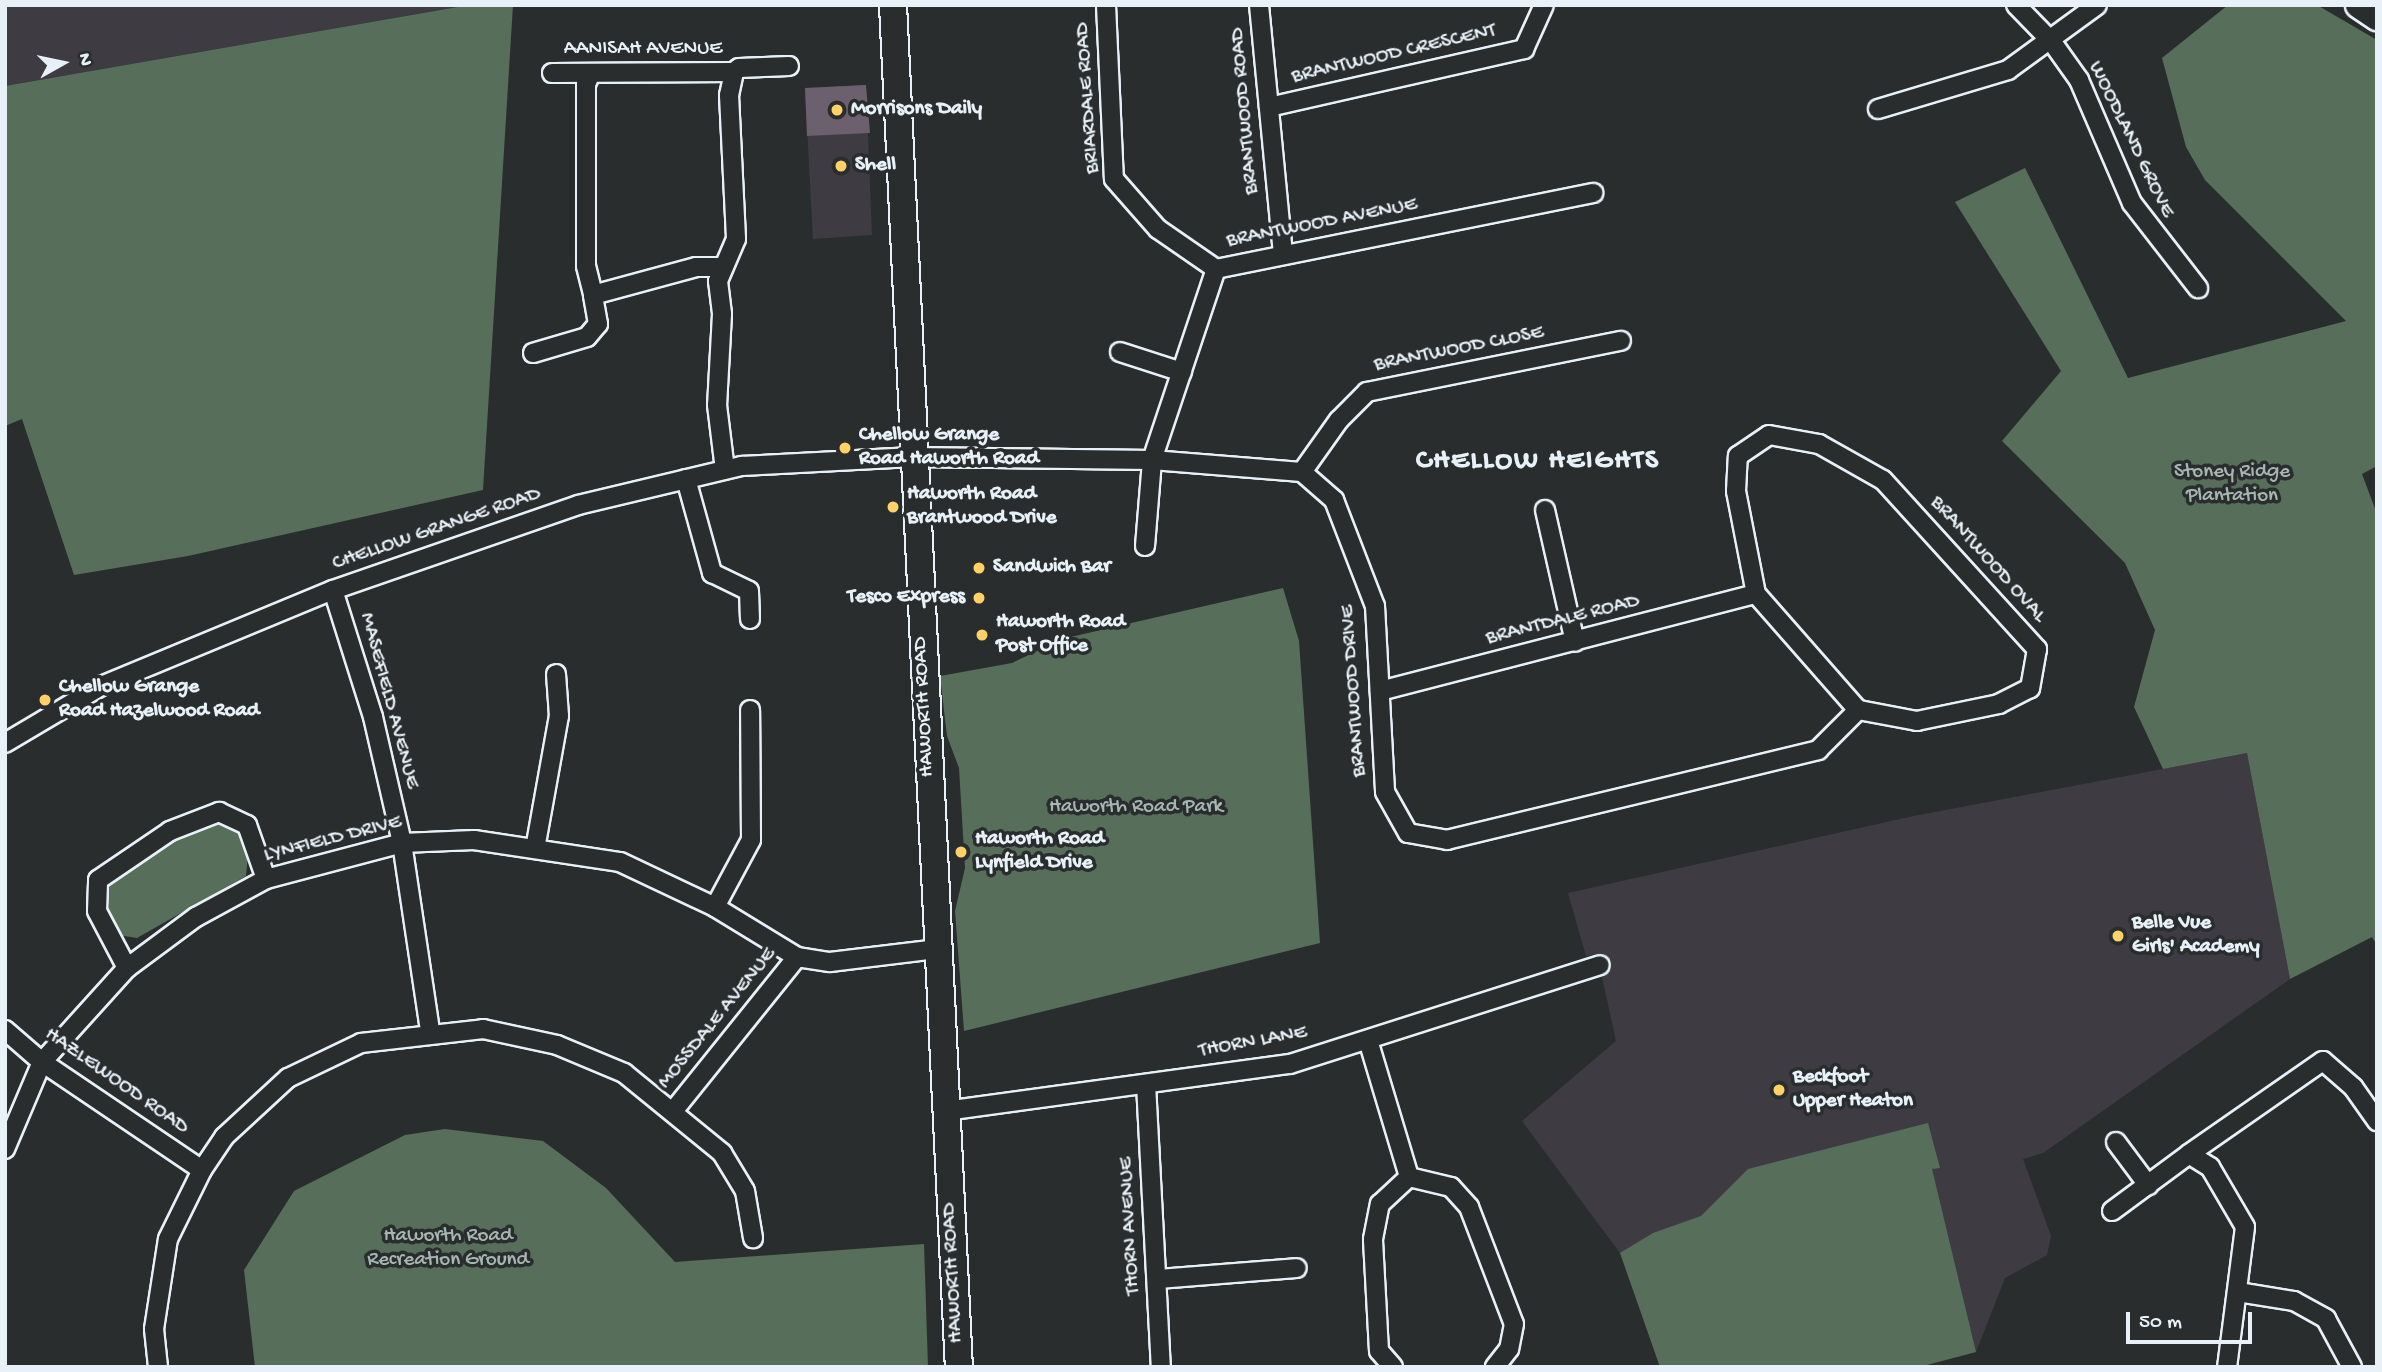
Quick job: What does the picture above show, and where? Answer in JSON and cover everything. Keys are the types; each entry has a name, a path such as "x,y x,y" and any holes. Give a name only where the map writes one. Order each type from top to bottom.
{"main road":[{"name":"HAWORTH ROAD","path":"893,5 959,1367"},
{"path":"2359,5 2377,17"}],"street":[{"name":"BRIARDALE ROAD","path":"1107,5 1114,179 1158,229 1216,269"},
{"name":"BRANTWOOD ROAD","path":"1259,5 1283,255"},
{"name":"BRANTWOOD CRESCENT","path":"1269,107 1524,49 1544,5"},
{"name":"WOODLAND GROVE","path":"2016,5 2052,42 2079,80 2132,202 2198,288"},
{"path":"1878,109 2008,69 2052,42 2097,5"},
{"name":"AANISAH AVENUE","path":"552,73 734,72 740,68 789,66"},
{"name":"AANISAH AVENUE","path":"725,470 717,405 722,267 736,239 729,96 734,72"},
{"path":"533,353 587,337 598,324 586,266 586,84 591,73"},
{"name":"BRANTWOOD AVENUE","path":"1145,546 1152,460 1216,269 1593,193"},
{"path":"593,295 696,267 722,267"},
{"name":"BRANTWOOD CLOSE","path":"1302,472 1339,420 1367,392 1620,341"},
{"path":"1120,352 1182,372"},
{"name":"BRANTWOOD OVAL","path":"1756,594 1737,491 1738,456 1769,435 1819,444 1883,480 2037,649 2030,688 1999,704 1917,721 1858,710"},
{"path":"913,457 1152,460 1302,472"},
{"name":"CHELLOW GRANGE ROAD","path":"5,743 101,686 333,590 578,505 725,470 913,457"},
{"name":"BRANTWOOD DRIVE","path":"1302,472 1334,500 1376,606 1385,792 1408,833 1447,840 1818,750 1858,710"},
{"path":"685,479 712,573 749,591 750,619"},
{"path":"1545,510 1575,642"},
{"name":"MASEFIELD AVENUE","path":"333,590 373,717 402,843 430,1031"},
{"path":"1756,594 1858,710"},
{"name":"BRANTDALE ROAD","path":"1380,691 1756,594"},
{"path":"535,849 559,716 556,674"},
{"path":"715,907 751,840 750,710"},
{"path":"127,968 97,911 99,880 170,831 219,813 247,825 266,879"},
{"name":"LYNFIELD DRIVE","path":"5,1149 42,1062 127,968 196,917 266,879 402,843 474,840 620,862 715,907 797,957 830,962 938,948"},
{"name":"MOSSDALE AVENUE","path":"674,1110 797,957"},
{"name":"THORN LANE","path":"945,1111 1290,1064 1600,965"},
{"path":"158,1367 154,1329 167,1239 201,1170 224,1137 288,1078 361,1044 430,1031 483,1029 557,1045 624,1073 674,1110 722,1153 745,1191 753,1238"},
{"name":"HAZLEWOOD ROAD","path":"5,1030 42,1062 201,1170"},
{"path":"1368,1040 1409,1177"},
{"path":"2112,1211 2323,1061 2353,1087 2377,1121"},
{"name":"THORN AVENUE","path":"1146,1084 1161,1367"},
{"path":"2116,1142 2148,1185"},
{"path":"2189,1154 2210,1167 2245,1227 2227,1367"},
{"path":"1392,1367 1379,1351 1373,1239 1380,1204 1409,1177"},
{"path":"1409,1177 1451,1187 1469,1207 1514,1324 1509,1349 1495,1367"},
{"path":"1158,1279 1297,1268"},
{"path":"2238,1292 2294,1301 2326,1319 2352,1367"}],"shaded area":[{"path":"5,5 469,5 5,86"},
{"name":"Shell","path":"866,85 872,235 813,239 805,88"},
{"name":"Beckfoot Upper Heaton","path":"2247,753 2290,979 2043,1153 2023,1159 2051,1236 2047,1255 2005,1278 1976,1352 1919,1367 1660,1367 1620,1253 1522,1121 1616,1041 1597,954 1586,956 1568,893 1909,817"}],"green space":[{"path":"469,5 513,5 483,490 188,556 74,575 22,419 5,426 5,86"},
{"name":"Stoney Ridge Plantation","path":"2228,5 2317,5 2377,40 2377,466 2362,474 2377,514 2377,945 2372,937 2290,979 2247,753 2163,769 2134,707 2155,630 2125,563 2002,441 2061,371 1955,202 2025,168 2128,378 2346,321 2205,180 2186,147 2162,58"},
{"name":"Haworth Road Park","path":"1283,588 1299,641 1320,943 964,1031 955,911 965,868 959,768 947,736 940,676 1012,663 1062,639"},
{"path":"218,822 240,833 248,854 246,876 137,938 118,935 104,908 105,884 174,840"},
{"path":"1928,1123 1940,1168 1932,1169 1976,1352 1919,1367 1660,1367 1620,1253 1653,1233 1701,1216 1748,1169"},
{"name":"Haworth Road Recreation Ground","path":"445,1129 543,1141 606,1188 675,1262 924,1244 928,1367 255,1367 244,1270 294,1191 405,1135"}],"building":[{"name":"Morrisons Daily","path":"866,85 870,133 807,136 805,88"}],"place":[{"name":"Morrisons Daily","path":"837,110"},
{"name":"Shell","path":"841,166"},
{"name":"Chellow Grange Road Haworth Road","path":"845,448"},
{"name":"Haworth Road Brantwood Drive","path":"893,507"},
{"name":"Sandwich Bar","path":"979,568"},
{"name":"Tesco Express","path":"979,598"},
{"name":"Haworth Road Post Office","path":"982,635"},
{"name":"Chellow Grange Road Hazelwood Road","path":"45,700"},
{"name":"Haworth Road Lynfield Drive","path":"961,852"},
{"name":"Belle Vue Girls' Academy","path":"2118,936"},
{"name":"Beckfoot Upper Heaton","path":"1779,1090"}],"district":[{"name":"CHELLOW HEIGHTS","path":"1538,462"}]}
